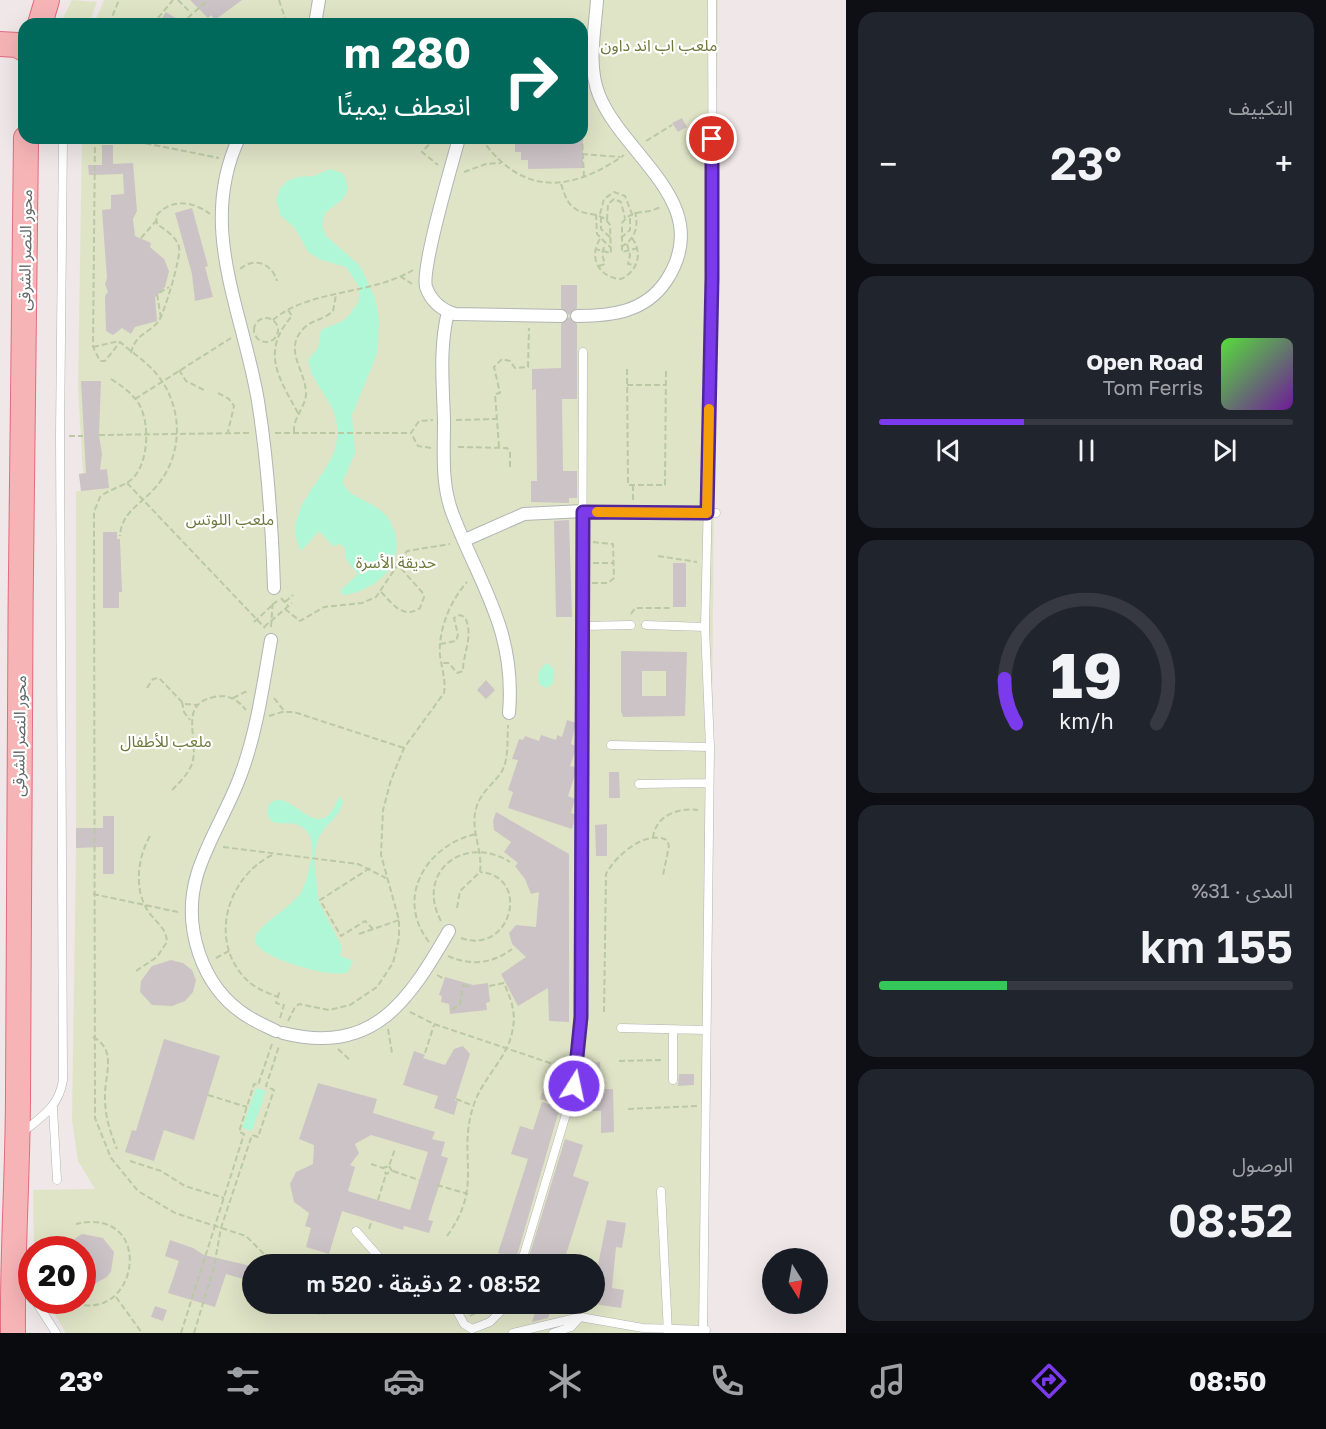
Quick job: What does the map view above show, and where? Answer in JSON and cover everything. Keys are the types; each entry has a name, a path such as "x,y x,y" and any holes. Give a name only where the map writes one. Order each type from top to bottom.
{"main road":[{"path":"42,18 47,0"},
{"path":"0,44 18,45"},
{"name":"محور النصر الشرقى","path":"13,1333 12,1265 18,1135 9,861 26,144"}],"street":[{"path":"316,18 319,0"},
{"path":"577,316 602,316 625,312 646,301 663,285 675,265 680,242 679,219 671,197 604,105 595,82 592,57 597,0"},
{"path":"236,144 229,160 220,199 220,225 231,280 249,332 263,433 279,593"},
{"path":"458,144 425,272 427,288 435,302 448,312 464,315 561,316"},
{"path":"448,312 442,342 443,464 453,515 505,637 510,675 509,713"},
{"path":"465,540 524,514 583,512"},
{"path":"271,640 256,721 239,781 197,875 192,915 200,955 215,984 242,1012 280,1032 313,1039 340,1037 364,1030 387,1018 412,991 449,931"}],"lane":[{"path":"513,1333 580,1317 668,1331 704,1331 710,747 705,627 706,563 711,513 712,0"},
{"path":"18,1135 53,1108 60,1095 63,1080 60,436 63,144"},
{"path":"524,1254 577,1071 581,1017 583,352"},
{"path":"583,512 711,513"},
{"path":"583,626 631,625"},
{"path":"646,625 705,627"},
{"path":"611,745 710,747"},
{"path":"639,784 709,783"},
{"path":"621,1028 706,1030"},
{"path":"673,1030 673,1080"},
{"path":"53,1108 57,1180"},
{"path":"661,1191 668,1331"},
{"path":"356,1231 376,1254"},
{"path":"12,1265 18,1274"},
{"path":"44,1314 56,1333"},
{"path":"460,1316 464,1324 477,1329 499,1314"},
{"path":"553,1333 574,1324 580,1317"}],"path":[{"path":"112,18 119,0"},
{"path":"158,18 173,0"},
{"path":"178,0 191,13"},
{"path":"186,18 208,0"},
{"path":"280,0 285,18"},
{"path":"486,144 501,163 536,181 561,184 598,173 634,147 672,125"},
{"path":"95,144 93,346 102,362 120,342"},
{"path":"150,144 229,160"},
{"path":"429,144 422,152 435,164 451,170"},
{"path":"582,144 584,178"},
{"path":"583,155 620,157"},
{"path":"447,184 472,168 501,163"},
{"path":"561,184 568,201 575,209 599,215 607,220"},
{"path":"611,248 600,238 594,224 604,199 614,192 627,199 637,228 627,244 621,247"},
{"path":"638,248 622,252 621,228 625,219 632,214 653,211 671,197"},
{"path":"595,249 611,253 611,228 607,220 608,204 616,199 622,204 625,219"},
{"path":"141,238 156,221 157,213 165,207 183,203 201,208 220,225"},
{"path":"621,238 630,230 632,214"},
{"path":"599,215 601,230 611,238"},
{"path":"131,353 138,336 160,318 181,258 181,250 173,236 156,221"},
{"path":"600,238 595,249 597,266 607,276 621,279 636,266 638,248 632,238"},
{"path":"597,266 605,264 603,251 605,244"},
{"path":"627,244 630,251 628,264 636,266"},
{"path":"135,399 224,342 249,332 260,320 273,320 288,310 378,285 410,272 429,256"},
{"path":"231,280 242,267 256,262 270,268 277,281"},
{"path":"160,318 157,294 169,287"},
{"path":"294,433 298,413 306,395 294,353 296,340 309,324 333,311 336,295"},
{"path":"249,332 258,340 267,342 278,334 292,316 288,310"},
{"path":"499,447 495,394 500,393 494,367 498,361 506,359 515,368 528,367 530,316"},
{"path":"273,320 278,334 274,355 276,371 298,413"},
{"path":"93,346 120,342"},
{"path":"120,342 147,364 162,381 176,411 177,433 168,468 143,500 123,520 120,536"},
{"path":"627,369 628,485 665,485 666,369"},
{"path":"179,370 186,381 204,390"},
{"path":"111,379 135,399 144,416 145,433 141,466 127,483 104,494 96,501 94,512 93,1037 95,1118 104,1145 118,1170 149,1200 175,1213 246,1236 264,1254"},
{"path":"627,386 666,385"},
{"path":"218,393 229,399 234,406 234,416 228,433"},
{"path":"459,420 497,419"},
{"path":"99,435 411,433"},
{"path":"459,447 499,447 509,450 510,469"},
{"path":"127,483 255,621 271,635 273,605 279,593"},
{"path":"632,512 633,485"},
{"path":"279,593 295,619 304,621 324,608 362,603 381,592 410,550 429,550 465,540"},
{"path":"583,542 612,543 614,564 614,578 611,582 583,582"},
{"path":"658,556 706,563"},
{"path":"583,563 614,564"},
{"path":"381,592 404,612 410,613 420,608 424,597 422,592 398,565"},
{"path":"181,1333 244,1134 239,1132 254,1084 258,1085 280,1032 297,1005 334,1009 360,1000 376,987 393,963 399,938 399,920 386,879 381,846 383,810 391,780 404,748 444,693 440,644 458,594 478,572"},
{"path":"255,621 273,605 279,593"},
{"path":"285,602 293,595"},
{"path":"263,629 292,603"},
{"path":"631,625 631,611 634,608 672,608"},
{"path":"440,644 456,641 458,635 453,620 457,615 465,617 470,640 462,660 463,671 457,673 448,663 441,663"},
{"path":"147,688 153,679 159,678 188,706 197,705 212,697 231,697 256,721 285,712 312,717 404,748"},
{"path":"172,790 192,764 194,743 190,720 184,712 182,702"},
{"path":"190,720 197,705"},
{"path":"457,908 460,891 480,872 481,850 474,819 479,800 504,767 509,713"},
{"path":"653,838 656,825 674,812 688,809 708,814"},
{"path":"136,971 157,957 167,942 165,930 145,906 139,862 151,834"},
{"path":"476,834 456,839 439,851 424,867 416,886 414,906 419,927 438,950 455,959 473,963 492,960 512,949"},
{"path":"604,1012 606,874 627,850 641,841 664,838 668,843 663,874"},
{"path":"211,845 350,864 370,868 386,879"},
{"path":"480,872 498,878 506,888 510,904 508,918 500,930 481,940 466,940 449,931 436,908 436,882 451,861 465,853 481,850 510,862"},
{"path":"272,855 258,862 245,874 236,888 229,903 226,936 230,951 242,975 252,985 278,997"},
{"path":"370,868 320,900 341,936 365,921 373,929"},
{"path":"93,894 192,915"},
{"path":"359,934 399,920"},
{"path":"447,1236 460,1217 468,1194 468,1140 474,1106 484,1081 506,1049 514,1027 513,1005 504,983 489,986"},
{"path":"452,1009 460,1005 463,985 470,987"},
{"path":"194,1333 214,1267 222,1228 252,1135 258,1137 274,1090 266,1086 280,1032 284,1005 276,1003 280,990"},
{"path":"401,1004 434,1024 577,1071"},
{"path":"387,1018 392,1053"},
{"path":"425,1053 434,1024"},
{"path":"93,1037 102,1044 108,1054 106,1111 117,1149"},
{"path":"619,1061 673,1059"},
{"path":"261,1077 268,1079"},
{"path":"208,1095 247,1107"},
{"path":"456,1099 474,1106"},
{"path":"628,1109 706,1105"},
{"path":"389,1166 395,1149"},
{"path":"130,1161 168,1174 185,1186 224,1198"},
{"path":"371,1164 383,1168 389,1166"},
{"path":"389,1166 392,1171 419,1180"},
{"path":"378,1200 386,1174 383,1168"},
{"path":"386,1174 392,1171"},
{"path":"437,1185 468,1194"},
{"path":"76,1224 100,1223 115,1231 126,1243 131,1259 130,1275 123,1290 116,1297 96,1305"},
{"path":"116,1297 142,1333"},
{"path":"460,1316 475,1314"}],"green space":[{"path":"72,0 97,2 91,18 63,18"},
{"name":"حديقة الأسرة","path":"104,0 718,0 707,1333 66,1333 55,1314 96,1314 96,1236 34,1236 33,1190 95,1189 78,1161 72,1120 76,848 76,491 81,491 79,474 83,473 78,388 82,144 588,144 588,18 96,18"}],"shaded area":[{"path":"330,169 344,174 348,189 344,198 325,213 322,225 326,236 360,266 375,298 379,319 377,354 352,415 355,453 343,481 350,493 386,515 396,537 397,549 394,561 379,580 356,592 343,595 340,591 358,574 345,558 345,548 340,544 333,546 319,531 301,551 296,536 296,522 307,496 331,458 338,431 332,409 311,371 308,360 318,348 321,330 343,321 350,314 359,301 359,287 346,267 319,259 308,252 295,228 281,216 276,200 280,189 287,181 298,177 314,176"},
{"path":"548,663 554,670 553,684 546,688 539,684 538,678 541,669"},
{"path":"339,796 343,801 342,807 320,835 315,856 318,900 342,947 340,956 353,961 348,972 337,974 295,965 272,956 259,947 255,940 258,932 300,894 312,856 308,833 302,827 294,824 271,821 267,813 269,804 278,800 286,802 314,818 323,818 331,812"},
{"path":"256,1088 266,1091 252,1131 242,1128"}],"building":[{"path":"190,0 242,0 218,18 211,15 208,18"},
{"path":"166,12 176,18 162,18"},
{"path":"682,118 687,127 678,132 672,123"},
{"path":"515,144 583,144 583,168 528,169 528,160 521,160 521,152 515,152"},
{"path":"102,145 113,145 113,164 133,163 137,211 133,219 135,236 151,243 150,247 164,259 169,271 165,287 155,297 157,321 135,327 131,334 122,328 113,335 106,331 105,296 108,292 105,284 107,278 102,210 111,209 111,195 124,194 123,174 89,175 88,165 102,165"},
{"path":"192,208 208,266 205,267 213,297 195,301 192,274 175,213"},
{"path":"561,285 577,285 577,308 569,315 561,308"},
{"path":"569,317 577,324 577,399 562,399 563,471 577,471 577,498 569,498 569,503 531,502 531,481 537,481 536,389 532,390 532,369 561,368 561,324"},
{"path":"81,381 101,381 99,435 102,454 100,470 107,469 109,488 81,491 79,474 86,473"},
{"path":"569,520 572,617 556,617 554,521"},
{"path":"103,532 117,532 117,539 120,539 122,592 119,592 119,608 103,608"},
{"path":"673,563 686,563 686,607 673,607"},
{"path":"621,651 687,652 685,716 623,717 621,711","holes":["642,671 666,671 666,696 642,696"]},
{"path":"486,680 495,690 486,699 477,690"},
{"path":"567,720 576,723 571,744 576,746 576,749 570,766 576,767 576,772 568,796 575,799 571,813 576,815 572,829 508,808 513,792 508,790 518,760 512,759 519,739 523,740 525,736 539,741 541,735 556,740 557,735 562,737"},
{"path":"609,772 619,772 620,798 609,798"},
{"path":"496,812 569,854 569,1022 549,1021 548,988 518,1006 501,974 526,957 512,944 509,933 516,925 536,927 539,892 531,894 525,879 515,866 518,863 504,852 511,842 494,830 493,821"},
{"path":"103,816 114,816 114,874 103,874 103,847 76,848 76,828 103,828"},
{"path":"607,824 607,856 596,856 595,825"},
{"path":"171,960 183,963 192,970 196,980 193,992 185,1001 172,1006 152,1005 140,992 141,981 152,966"},
{"path":"445,977 473,985 488,983 490,1002 486,1003 487,1010 450,1014 449,1004 441,1002 442,996 439,995"},
{"path":"164,1039 220,1056 194,1140 164,1130 154,1161 125,1152 132,1130 136,1131"},
{"path":"463,1046 470,1054 455,1101 458,1101 454,1115 434,1108 438,1096 403,1085 414,1051 425,1055 423,1058 445,1065 454,1049"},
{"path":"600,1062 601,1089 613,1089 614,1132 601,1133 601,1111 591,1111 590,1063"},
{"path":"549,1071 560,1074 550,1102 540,1099"},
{"path":"679,1074 694,1074 694,1085 678,1086"},
{"path":"318,1083 377,1099 373,1113 435,1132 432,1139 445,1142 441,1156 448,1158 428,1220 433,1221 429,1233 404,1226 403,1230 342,1211 329,1254 306,1247 311,1228 305,1226 309,1213 294,1202 290,1184 296,1172 313,1164 314,1145 299,1139","holes":["371,1135 428,1152 410,1210 348,1191 355,1167 350,1165 359,1153 355,1144"]},
{"path":"542,1102 560,1107 517,1254 501,1254 498,1253 528,1159 511,1154 520,1126 533,1130"},
{"path":"565,1139 583,1145 573,1176 589,1182 566,1254 530,1254"},
{"path":"607,1220 626,1223 622,1248 616,1247 612,1288 624,1290 621,1308 605,1306 605,1254 600,1254"},
{"path":"96,1237 103,1238 114,1252 111,1271 107,1277 96,1283"},
{"path":"170,1240 193,1248 204,1255 242,1264 242,1279 226,1274 215,1307 168,1293 179,1261 165,1256"},
{"path":"155,1306 167,1310 163,1321 151,1317"},
{"path":"535,1314 549,1314 548,1318 532,1322"}],"slow traffic":[{"path":"597,512 707,513 709,409"}],"route":[{"path":"574,1086 581,1017 583,512 707,513 712,278 712,139"}],"park label":[{"name":"ملعب اب اند داون","path":"659,45"},
{"name":"ملعب اللوتس","path":"230,519"},
{"name":"ملعب للأطفال","path":"166,741"}]}
